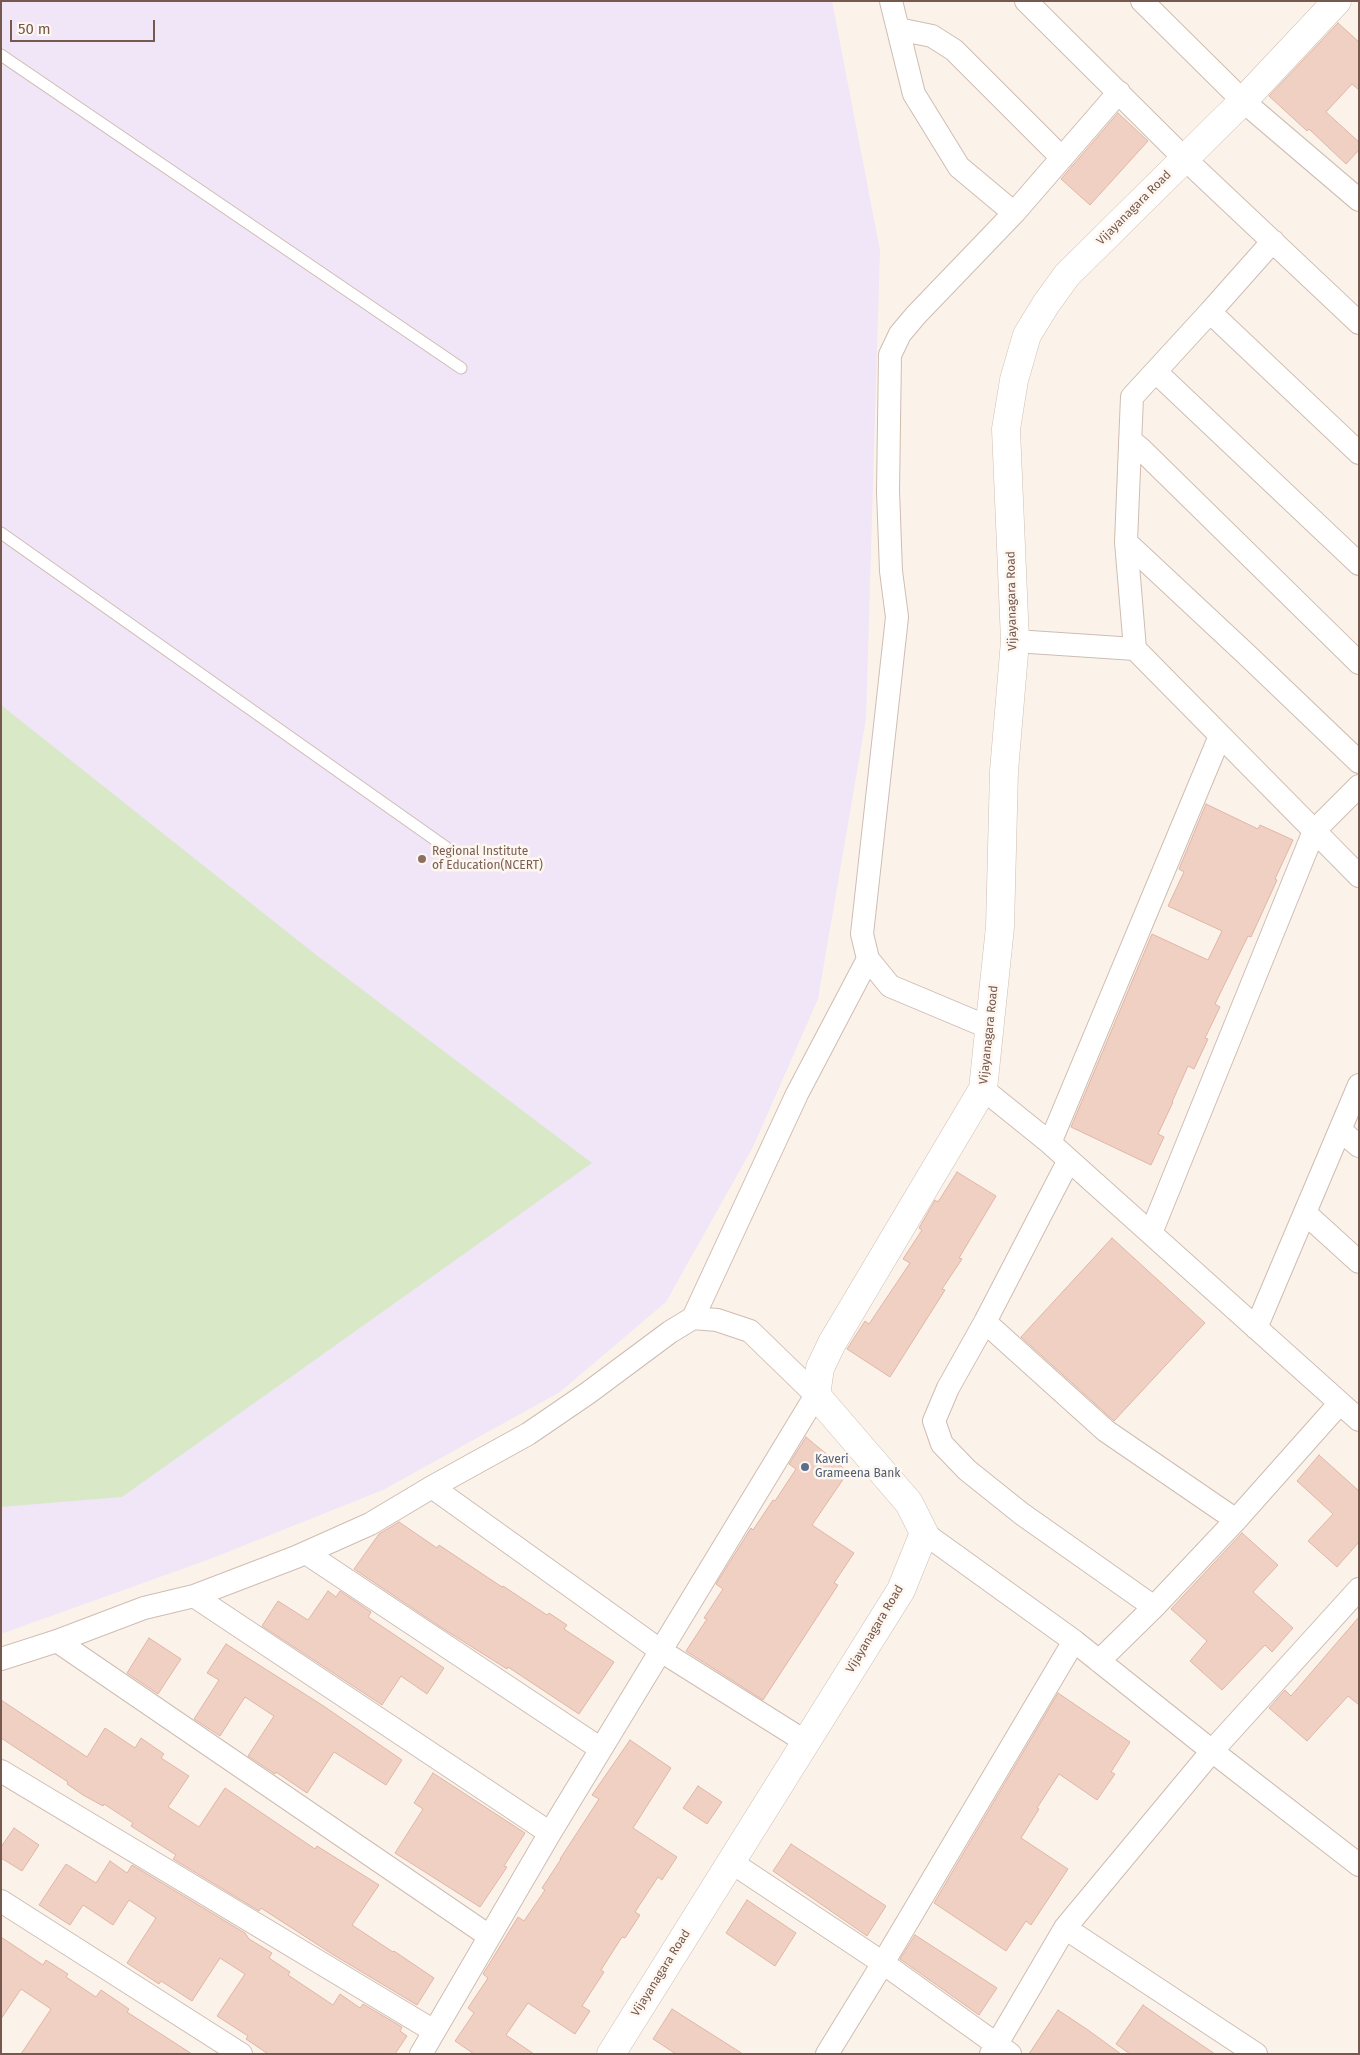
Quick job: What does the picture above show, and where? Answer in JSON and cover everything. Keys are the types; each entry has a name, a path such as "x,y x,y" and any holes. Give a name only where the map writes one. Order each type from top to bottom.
{"street":[{"path":"891,1 914,94 959,167 1014,213"},
{"path":"1026,1 1184,158 1359,323"},
{"path":"1142,1 1243,101 1357,195"},
{"name":"Vijayanagara Road","path":"816,1395 820,1368 832,1343 983,1089 1000,927 1004,771 1015,641 1006,429 1014,380 1027,335 1067,275 1243,101 1337,1"},
{"path":"898,29 932,36 954,50 1062,158"},
{"path":"990,1028 890,986 868,959 862,934 897,617 891,571 888,491 890,356 900,334 916,315 1014,213 1119,92"},
{"path":"1273,241 1132,397 1126,542 1134,649 1359,876"},
{"path":"1210,312 1359,453"},
{"path":"1156,372 1359,564"},
{"path":"1130,440 1359,663"},
{"path":"1126,542 1359,762"},
{"path":"1015,641 1134,649"},
{"path":"1050,1143 1220,736"},
{"path":"1150,1233 1314,831 1359,786"},
{"path":"1,1659 57,1641 144,1608 194,1596 306,1553 370,1524 528,1434 588,1394 670,1332 693,1318 797,1094 868,959"},
{"path":"1256,1328 1359,1085"},
{"path":"983,1089 1050,1143 1359,1420"},
{"path":"1340,1130 1359,1146"},
{"path":"1069,1160 985,1322 948,1388 934,1421 942,1444 967,1470 1022,1514 1154,1607"},
{"path":"1304,1213 1359,1262"},
{"path":"693,1318 717,1320 750,1331 816,1395 909,1503 924,1533 1074,1641 1359,1865"},
{"path":"985,1322 1106,1431 1236,1520"},
{"path":"421,2054 550,1833 816,1395"},
{"path":"1099,1661 1154,1607 1236,1520 1340,1403"},
{"path":"432,1487 661,1651 806,1742"},
{"name":"Vijayanagara Road","path":"611,2054 901,1590 924,1533"},
{"path":"306,1553 601,1749"},
{"path":"731,1862 883,1963 999,2051 1065,1928 1212,1751 1359,1589"},
{"path":"194,1596 550,1833"},
{"path":"57,1641 489,1936"},
{"path":"827,2054 1074,1641"},
{"path":"1,1771 434,2031"},
{"path":"1,1901 240,2054"},
{"path":"1065,1928 1256,2054"}],"lane":[{"path":"1,55 461,368"},
{"path":"1,533 454,853"}],"shaded area":[{"name":"Regional Institute of Education(NCERT)","path":"1,1 832,1 880,250 866,719 818,999 753,1147 666,1302 560,1392 383,1490 210,1559 1,1634"}],"green space":[{"path":"1,705 315,954 592,1163 122,1497 1,1507"}],"building":[{"path":"1338,23 1359,42 1359,90 1352,84 1326,112 1359,142 1359,150 1346,164 1309,129 1307,131 1269,96"},
{"path":"1118,113 1148,141 1090,205 1061,179"},
{"path":"1206,804 1258,829 1260,825 1293,840 1251,937 1248,936 1215,1004 1220,1007 1205,1038 1208,1039 1194,1069 1188,1066 1158,1134 1164,1137 1151,1165 1071,1127 1152,934 1208,960 1222,931 1168,906 1184,872 1179,869"},
{"path":"957,1172 996,1196 959,1258 962,1259 942,1289 945,1290 890,1377 847,1349 865,1321 869,1324 910,1263 903,1259 922,1230 919,1228 935,1200 938,1202"},
{"path":"1112,1238 1205,1323 1114,1421 1021,1337"},
{"path":"806,1437 848,1472 812,1525 854,1553 834,1583 838,1585 763,1700 686,1651 707,1619 704,1618 723,1589 716,1584 751,1528 753,1530 796,1469 789,1464"},
{"path":"1319,1455 1359,1491 1359,1542 1337,1567 1308,1541 1333,1514 1297,1481"},
{"path":"399,1522 437,1548 439,1545 547,1615 549,1613 567,1625 564,1629 614,1662 579,1714 508,1667 507,1669 442,1628 354,1569 379,1534"},
{"path":"1242,1533 1278,1565 1253,1592 1293,1628 1272,1652 1265,1645 1222,1690 1190,1661 1207,1641 1171,1609"},
{"path":"328,1591 336,1597 340,1591 371,1612 368,1617 444,1668 427,1694 401,1676 382,1705 262,1626 278,1601 308,1620"},
{"path":"1359,1617 1359,1705 1348,1696 1307,1741 1269,1708 1285,1690 1291,1696"},
{"path":"149,1638 181,1659 158,1694 127,1673"},
{"path":"226,1644 322,1705 402,1760 386,1785 334,1752 307,1793 276,1772 275,1774 248,1756 274,1716 245,1697 220,1736 194,1719 219,1680 207,1673"},
{"path":"1058,1693 1130,1742 1111,1772 1115,1774 1097,1800 1059,1774 1037,1808 1039,1809 1021,1838 1068,1869 1031,1925 1026,1921 1006,1951 934,1903"},
{"path":"1,1700 87,1757 105,1728 135,1748 141,1738 164,1754 161,1758 189,1776 168,1807 199,1827 225,1788 315,1849 317,1846 379,1885 352,1925 434,1978 417,2005 332,1954 261,1908 259,1911 173,1859 176,1855 131,1826 133,1823 104,1804 103,1806 83,1795 67,1784 68,1782 1,1738"},
{"path":"630,1740 671,1768 633,1828 677,1857 662,1880 658,1877 635,1912 640,1915 625,1938 622,1937 601,1970 604,1972 582,2006 590,2011 575,2034 528,2003 506,2035 534,2054 474,2054 455,2041 474,2013 468,2008 488,1978 483,1974 518,1917 524,1921 545,1890 542,1888 599,1799 592,1795"},
{"path":"433,1773 525,1833 504,1866 507,1867 480,1907 395,1853 423,1809 414,1803"},
{"path":"698,1786 722,1802 707,1824 683,1808"},
{"path":"14,1828 39,1845 22,1871 1,1858 1,1847"},
{"path":"791,1844 886,1906 867,1936 773,1871"},
{"path":"110,1861 127,1873 132,1865 245,1933 249,1939 272,1953 269,1958 290,1972 288,1975 333,2005 340,1994 360,2008 363,2004 402,2027 400,2031 407,2036 395,2054 268,2054 246,2039 248,2036 217,2016 245,1974 220,1958 192,2001 161,1981 159,1984 127,1963 156,1918 129,1900 113,1925 83,1905 70,1925 39,1905 66,1864 96,1883"},
{"path":"747,1900 796,1933 775,1966 726,1933"},
{"path":"915,1935 997,1988 979,2015 900,1959"},
{"path":"1,1937 43,1965 46,1960 68,1974 66,1977 96,1997 101,1990 129,2009 127,2012 192,2054 21,2054 51,2009 21,1989 1,2019"},
{"path":"1143,2005 1215,2054 1130,2054 1116,2044"},
{"path":"672,2009 743,2054 676,2054 653,2039"},
{"path":"1058,2010 1088,2030 1121,2054 1029,2054"}],"place":[{"name":"Regional Institute of Education(NCERT)","path":"422,859"},
{"name":"Kaveri Grameena Bank","path":"805,1467"}]}
